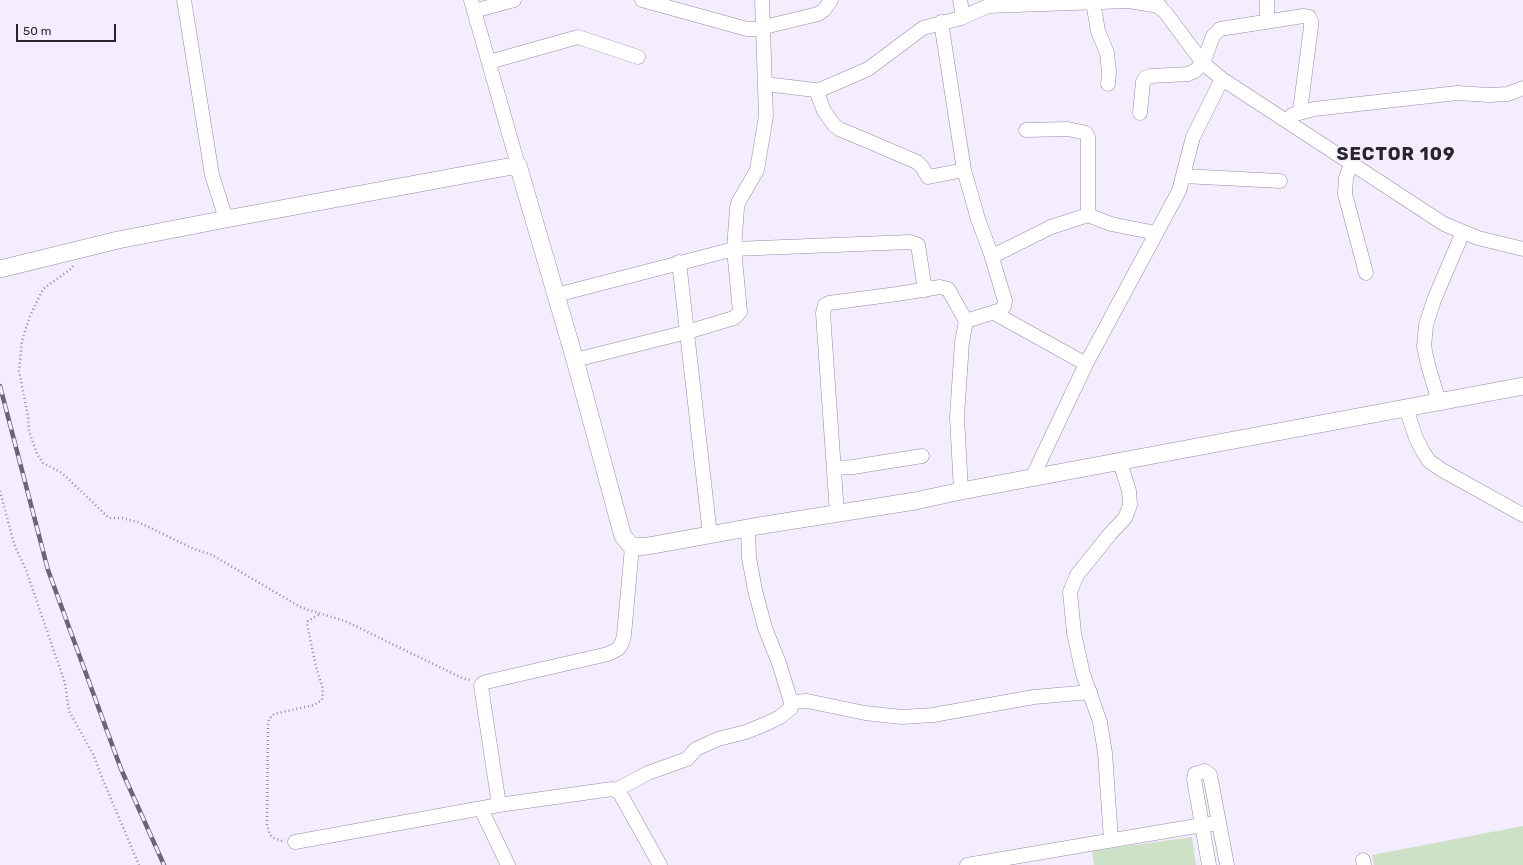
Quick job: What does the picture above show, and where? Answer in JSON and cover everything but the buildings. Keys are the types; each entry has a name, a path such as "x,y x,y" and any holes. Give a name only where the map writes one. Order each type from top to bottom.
{"street":[{"path":"184,0 212,175 226,218"},
{"path":"499,805 482,694 482,684 608,654 618,649 622,643 624,635 632,547 621,530 575,360 473,5 514,0"},
{"path":"642,0 747,28 763,28 818,14 824,10 831,0"},
{"path":"575,360 688,332 734,318 740,312 734,249 738,203 758,166 766,116 762,0"},
{"path":"960,0 963,16"},
{"path":"1267,0 1267,22"},
{"path":"765,84 821,89 868,68 918,32 941,22 963,16 988,6 1128,1 1156,2 1203,62 1222,79 1444,224 1478,238 1523,249"},
{"path":"1094,2 1098,31 1107,53 1109,72 1108,84"},
{"path":"1140,113 1142,82 1145,78 1151,76 1188,74 1195,71 1203,62 1213,36 1220,29 1303,16 1309,17 1311,21 1300,111"},
{"path":"941,22 964,170 978,219 991,254 1005,304 1001,310 966,321"},
{"path":"489,62 578,37 638,57"},
{"path":"1032,478 1086,364 1179,191 1193,137 1222,79"},
{"path":"1282,118 1300,111 1314,109 1457,93 1489,95 1508,94 1523,88"},
{"path":"821,89 818,96 824,111 834,126 839,129 917,162 928,177 964,170"},
{"path":"1026,130 1062,129 1077,130 1086,133 1088,137 1088,216"},
{"path":"1351,164 1346,178 1346,194 1366,273"},
{"path":"0,270 79,249 226,218 518,165"},
{"path":"1184,176 1280,181"},
{"path":"991,254 999,253 1051,228 1088,216 1111,224 1156,233"},
{"path":"1439,402 1424,346 1426,325 1434,300 1463,232"},
{"path":"556,295 734,249 913,242 918,245 925,290"},
{"path":"679,262 710,534"},
{"path":"837,514 823,308 829,303 940,287 947,288 966,321 962,342 957,417 957,446 961,491"},
{"path":"994,313 1086,364"},
{"path":"632,547 648,546 710,534 915,501 961,491 1523,386"},
{"path":"1406,408 1416,438 1429,461 1442,470 1523,515"},
{"path":"834,468 853,467 922,456"},
{"path":"1111,840 1105,753 1100,722 1083,674 1074,633 1070,592 1077,575 1125,518 1128,511 1130,505 1129,491 1120,462"},
{"path":"295,842 499,805 616,790 648,773 687,759 696,750 718,739 746,732 780,717 790,710 791,702 779,663 765,628 757,600 749,558 748,528"},
{"path":"791,702 807,701 865,713 902,717 933,715 1034,697 1090,692"},
{"path":"1209,865 1194,779 1195,774 1205,771 1210,775 1227,865"},
{"path":"616,790 622,797 660,865"},
{"path":"481,809 508,865"},
{"path":"967,865 1202,824 1219,823"}],"path":[{"path":"79,249 72,268 44,289 30,316 23,335 19,371 28,416 29,431 41,461 45,465 62,473 109,518 128,518 138,522 194,549 212,555 297,605 345,621 462,678 482,684"},
{"path":"0,491 14,544 26,570 65,683 69,711 93,754 102,780 139,865"},
{"path":"295,842 281,841 274,838 268,831 266,818 268,725 271,716 274,714 314,705 322,700 323,689 316,667 308,624 308,621 321,614"}],"green space":[{"path":"1523,826 1523,865 1374,865 1372,855"},
{"path":"1192,837 1196,865 1094,865 1092,851"}],"railway":[{"path":"0,386 48,570 121,769 164,865"}],"district":[{"name":"SECTOR 109","path":"1396,155"}]}
